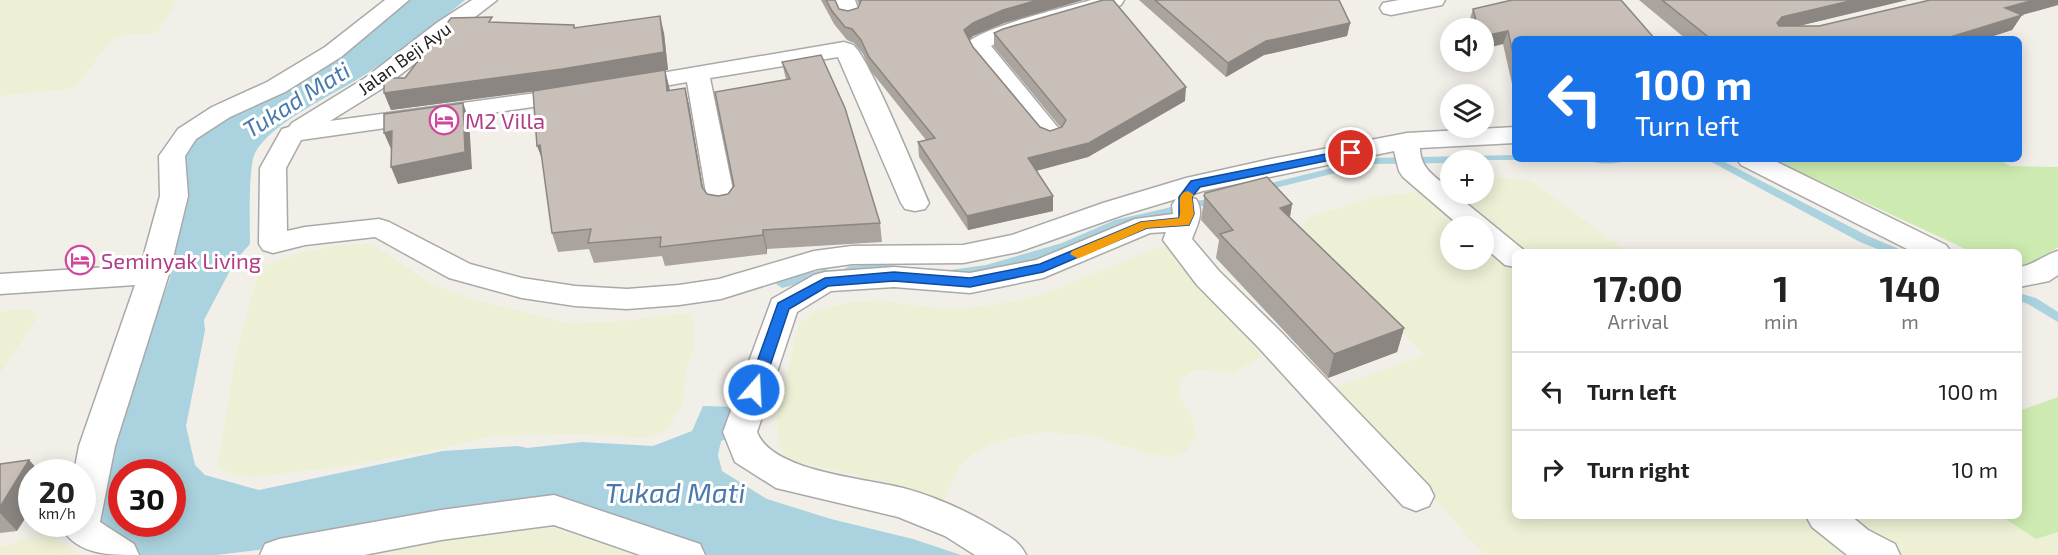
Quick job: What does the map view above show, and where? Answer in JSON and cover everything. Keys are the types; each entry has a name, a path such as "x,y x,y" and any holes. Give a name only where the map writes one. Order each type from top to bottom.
{"street":[{"path":"94,459 154,274 174,196 172,156 187,134 221,112 276,87 333,52 398,0"},
{"name":"Jalan Beji Ayu","path":"291,134 374,83 446,27 486,0"},
{"path":"1051,135 983,54 978,44 994,35 1053,20 1110,0"},
{"path":"1391,8 1434,0"},
{"path":"915,203 858,73 844,49 598,91 291,134 273,168 273,244 305,236 379,228 460,271 522,288 627,299 722,290 814,260 852,255 963,254 1018,243 1113,209 1188,204 1409,155 1512,136"},
{"path":"697,74 722,205"},
{"path":"1409,155 1467,216"},
{"path":"1756,162 1930,249"},
{"path":"1188,204 1177,240 1208,278 1270,340 1416,496"},
{"path":"1007,555 958,525 904,503 789,477 747,452 740,432 783,306 825,282 894,277 970,283 1043,268 1145,225 1188,204"},
{"path":"1494,240 1512,255"},
{"path":"2022,277 2038,274 2058,261"},
{"path":"0,284 154,274"},
{"path":"279,555 441,525 554,510 686,555"},
{"path":"1828,519 1855,541 1881,555"},
{"path":"93,537 120,555"}],"green space":[{"path":"0,0 177,0 161,27 154,34 128,34 112,40 74,88 0,96"},
{"path":"1778,162 2003,162 2010,166 2058,167 2058,247 2035,263 2022,266 2022,249 1966,249"},
{"path":"1494,179 1531,181 1624,249 1512,249 1512,519 2006,519 2036,539 2058,532 2058,555 1484,555 1336,387 1424,355 1301,226 1309,217 1376,196 1440,186 1440,204 1494,204"},
{"path":"372,244 433,285 476,300 569,323 609,322 690,313 694,323 693,350 685,376 683,404 666,431 645,438 583,434 493,436 427,452 339,467 250,477 231,474 218,467 235,357 260,267 299,253 338,245"},
{"path":"1164,245 1262,356 1233,373 1195,370 1181,379 1179,393 1193,420 1196,436 1188,450 1172,457 1150,454 1090,436 1049,432 1028,434 991,444 973,454 959,467 942,505 887,483 790,460 780,449 776,419 799,324 812,313 848,302 884,301 938,308 976,307 1014,301 1048,292"},
{"path":"15,309 30,310 38,317 0,374 0,312"},
{"path":"2058,397 2058,532 2036,539 2006,519 2022,519 2022,410"},
{"path":"546,525 634,555 351,555 438,540"},
{"path":"32,537 58,537 59,540 81,555 0,555 0,547"}],"water":[{"name":"Tukad Mati","path":"409,0 465,0 379,65 290,119 263,141 255,153 250,183 250,244 235,261 204,320 205,330 186,426 195,465 205,475 259,490 443,451 518,446 527,448 582,442 653,446 692,431 703,406 738,407 731,437 721,441 718,455 722,471 767,499 831,519 913,539 961,555 706,555 580,512 216,555 124,555 98,537 102,466 170,278 180,178 189,148 203,134 327,64"}],"building":[{"path":"826,0 835,0 839,9 848,11 858,8 860,0 1038,0 1003,10 973,23 964,30 973,47 1040,127 1050,131 1062,127 1066,120 994,33 1103,0 1113,0 1186,87 1089,143 1028,158 1053,196 967,216 918,142 935,138 869,57 861,40 852,29 845,27"},
{"path":"1155,0 1339,0 1350,23 1266,41 1228,63"},
{"path":"1512,0 1621,0 1652,36 1512,36 1512,49 1508,31 1494,34 1494,18 1475,18 1473,9"},
{"path":"1662,0 1854,0 1782,17 1777,23 1779,26 1819,26 1930,0 2034,0 2005,8 2022,15 1954,36 1707,36"},
{"path":"660,16 664,52 562,69 384,93 384,78 405,78 451,18 492,17 489,22 574,25 574,28"},
{"path":"821,55 845,108 880,223 763,230 763,235 660,247 661,237 588,243 591,229 552,233 540,145 537,146 533,91 665,70 667,91 685,88 702,187 707,194 718,196 728,194 734,186 715,92 790,79 782,62"},
{"path":"463,103 465,152 391,167 392,131 384,133 384,114"},
{"path":"1267,177 1292,204 1280,208 1404,328 1334,354 1220,234 1233,230 1204,196 1205,193"},
{"path":"18,462 18,478 0,507 0,464"}],"waterway":[{"path":"1259,189 1372,161 1512,158"},
{"path":"1717,162 1864,239 1888,249"},
{"path":"950,274 987,269 1066,246 1119,222 1219,199"},
{"path":"849,270 881,268 897,270"},
{"path":"782,284 826,273"},
{"path":"2022,298 2032,301 2058,318"}],"slow traffic":[{"path":"1077,254 1145,225 1184,222 1188,195"}],"place":[{"name":"M2 Villa","path":"444,120"},
{"name":"Seminyak Living","path":"80,260"}],"route":[{"path":"754,390 783,306 825,282 894,277 970,283 1043,268 1145,225 1184,222 1187,214 1186,197 1196,184 1271,167 1351,153"}]}
